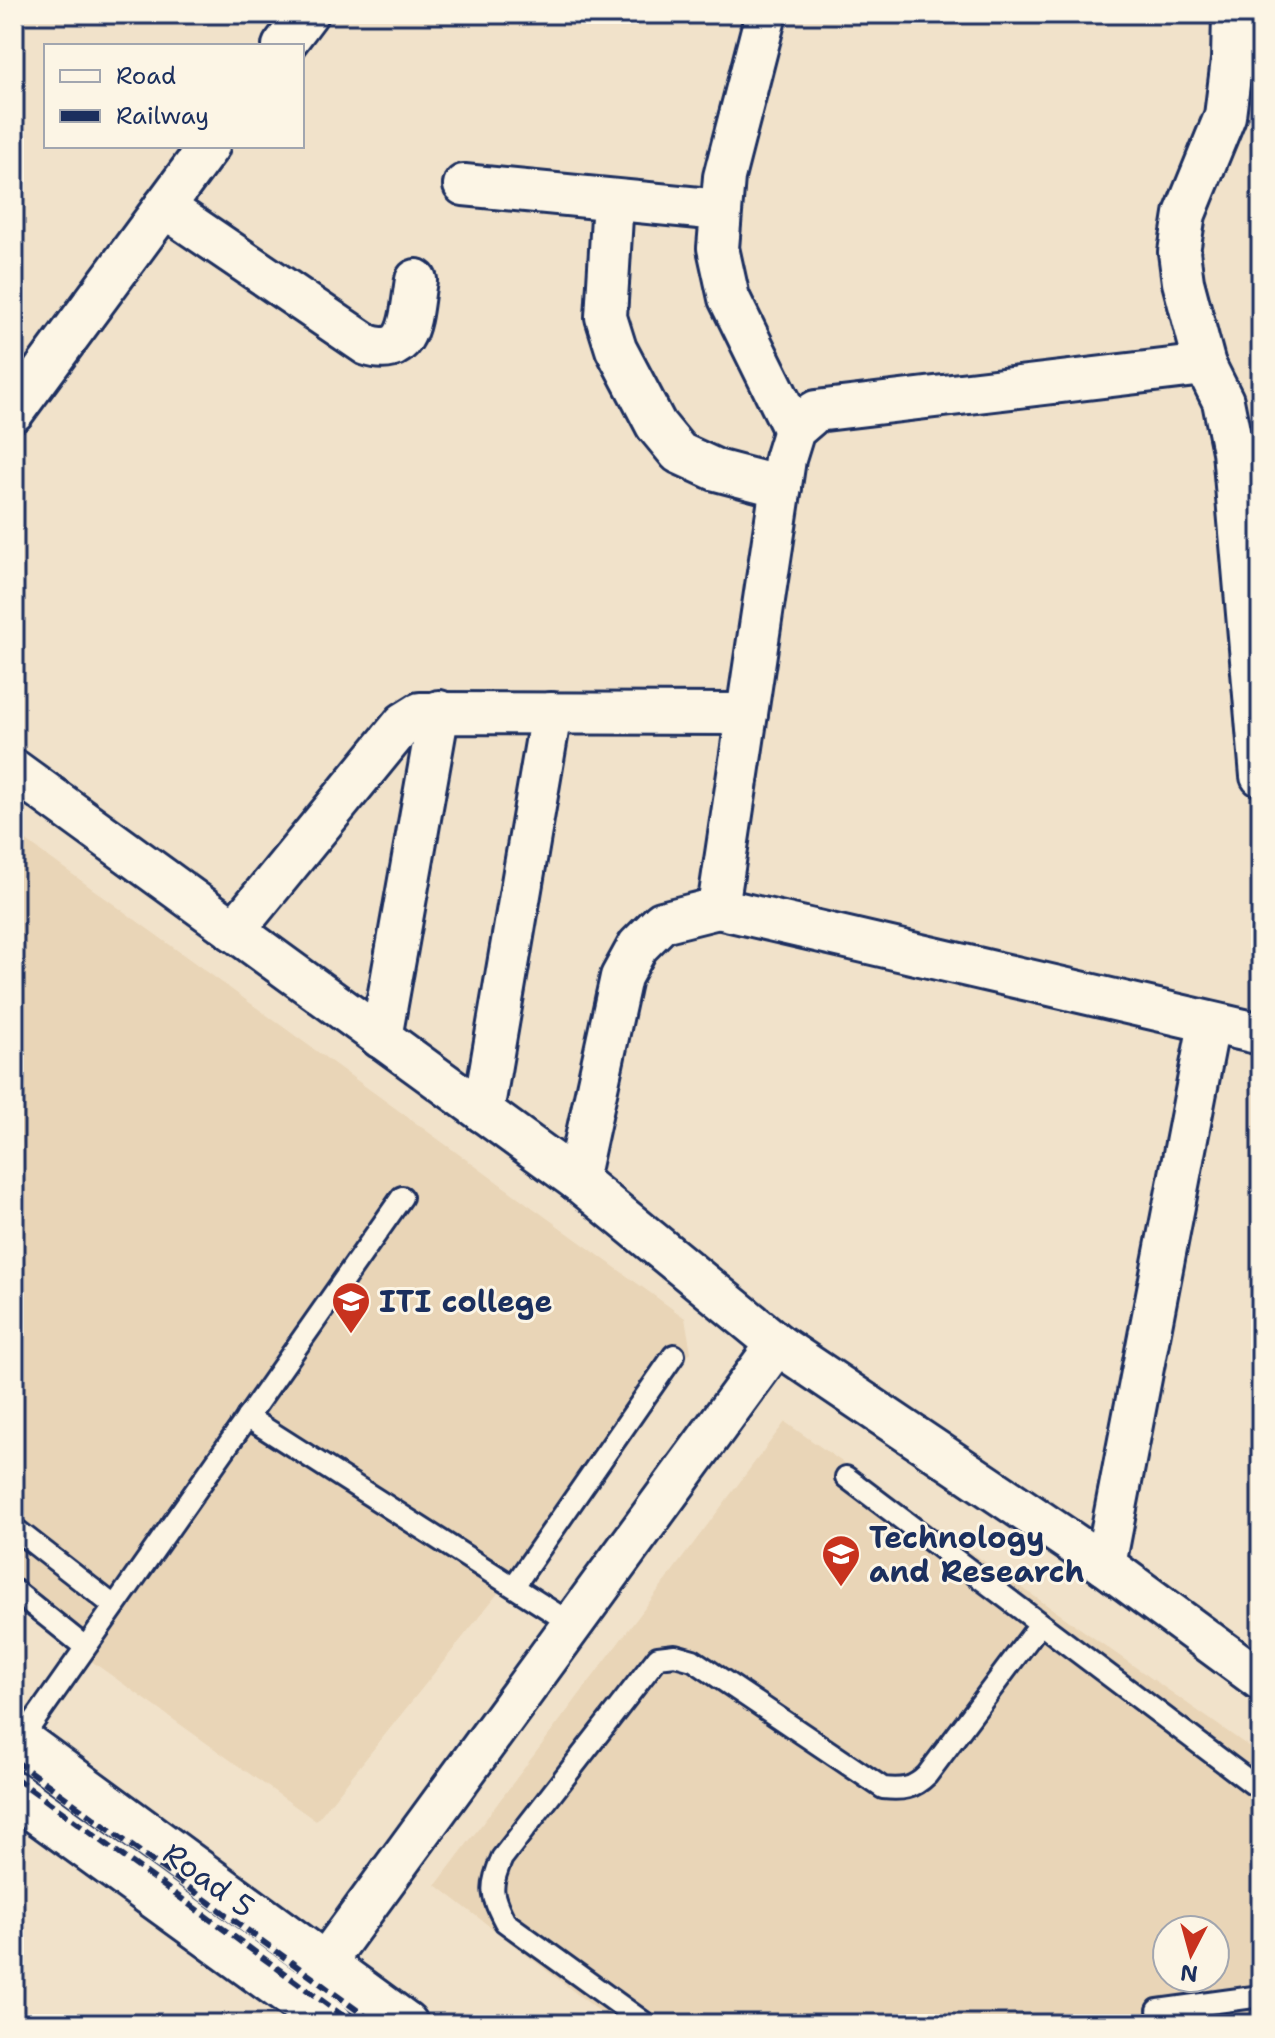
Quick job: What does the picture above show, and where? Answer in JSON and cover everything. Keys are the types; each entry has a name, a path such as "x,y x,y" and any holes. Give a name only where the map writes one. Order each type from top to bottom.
{"street":[{"path":"284,44 307,14"},
{"path":"766,14 724,177 718,248 729,298 794,430"},
{"path":"1233,14 1232,60 1243,117 1185,214 1179,252 1183,282 1205,365 1247,448 1261,776"},
{"path":"14,411 208,148"},
{"path":"464,185 720,210"},
{"path":"613,200 606,317 616,349 656,425 679,453 716,470 781,487"},
{"path":"164,207 367,345 382,350 396,346 406,333 416,280"},
{"path":"718,908 785,459 794,430 816,411 1205,365"},
{"path":"381,1038 439,711"},
{"path":"234,931 404,723 420,713 747,714"},
{"path":"483,1112 551,713"},
{"path":"14,770 577,1180 777,1344 1105,1565 1261,1680"},
{"path":"577,1180 621,977 638,946 662,922 718,908 1261,1034"},
{"path":"1105,1565 1209,1024"},
{"path":"314,2012 323,1965 777,1344"},
{"name":"Road 5","path":"17,1739 405,2024"},
{"name":"Road 5","path":"14,1794 314,2012"}],"lane":[{"path":"17,1739 402,1197"},
{"path":"514,1586 674,1355"},
{"path":"247,1417 572,1624"},
{"path":"846,1477 1253,1784"},
{"path":"14,1528 114,1606"},
{"path":"14,1590 85,1647"},
{"path":"646,2024 505,1922 493,1898 493,1879 502,1858 658,1657 675,1655 693,1660 883,1788 902,1790 918,1784 927,1775 1040,1624"},
{"path":"1158,2010 1261,1996"}],"shaded area":[{"name":"ITI college","path":"14,832 685,1318 691,1352 316,1821 14,1606"},
{"name":"Technology and Research","path":"785,1422 1261,1755 1261,2024 616,2024 436,1885"}],"railway":[{"path":"14,1760 376,2024"},
{"path":"14,1777 354,2024"}],"place":[{"name":"ITI college","path":"351,1335"},
{"name":"Technology and Research","path":"841,1588"}]}
